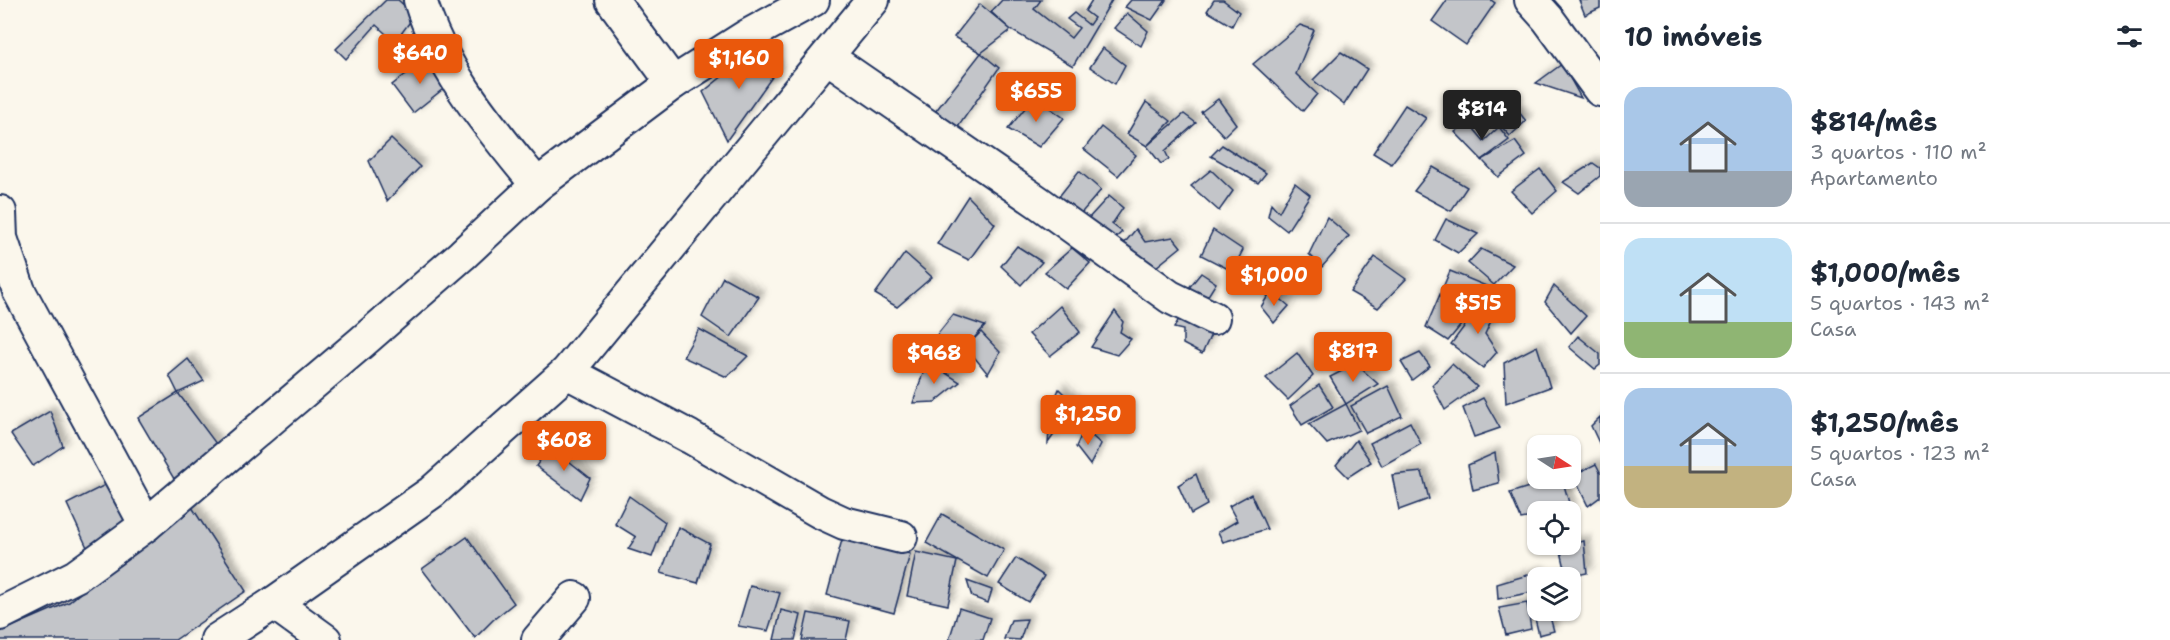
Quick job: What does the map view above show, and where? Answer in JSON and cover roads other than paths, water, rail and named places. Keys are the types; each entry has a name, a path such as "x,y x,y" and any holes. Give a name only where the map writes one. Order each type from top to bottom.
{"street":[{"path":"420,0 443,59 489,126 537,185"},
{"path":"612,0 673,83"},
{"path":"0,614 76,576 146,525 379,328 537,185 673,83 747,36 813,0"},
{"path":"217,640 274,603 432,492 567,372 873,0"},
{"path":"1531,0 1548,19 1600,90"},
{"path":"827,57 1038,202 1170,297 1213,318"},
{"path":"0,212 1,238 19,291 146,525"},
{"path":"567,372 690,437 820,512 844,523 901,537"},
{"path":"538,640 573,598"},
{"path":"274,603 325,640"}]}
